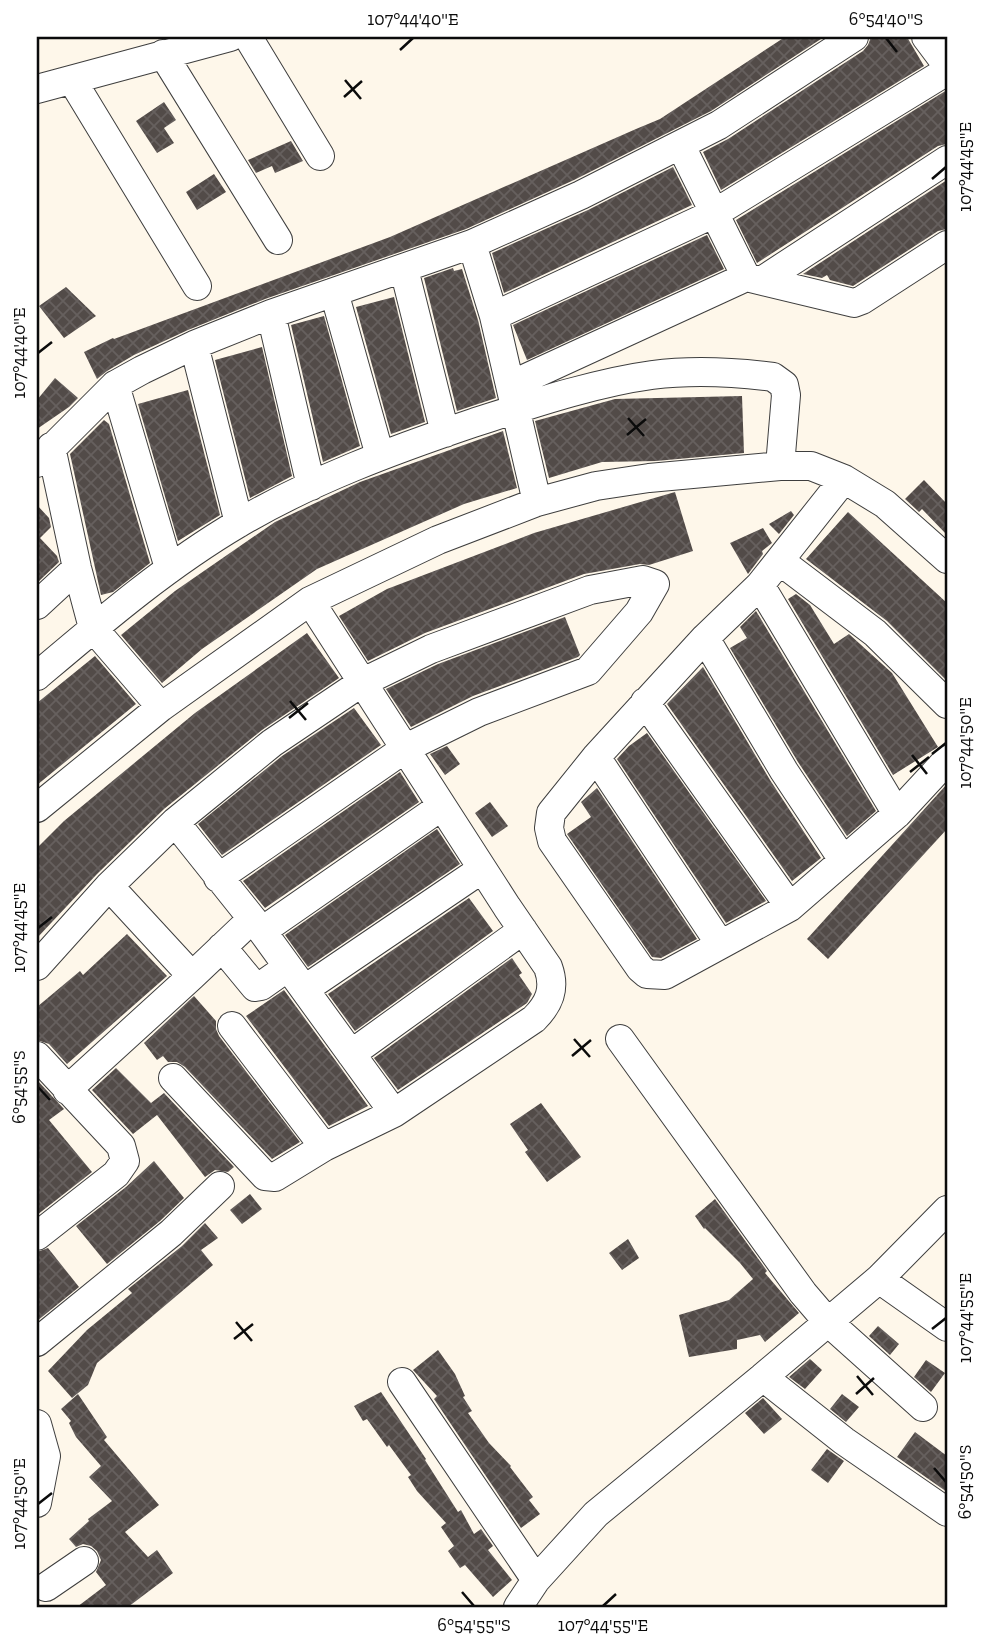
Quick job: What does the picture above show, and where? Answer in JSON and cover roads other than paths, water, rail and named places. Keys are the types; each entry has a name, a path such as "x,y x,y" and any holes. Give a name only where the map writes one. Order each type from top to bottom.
{"street":[{"path":"37,89 230,37"},
{"path":"248,37 320,156"},
{"path":"161,707 93,628 44,455 115,385 194,345 271,314 472,244 681,146 719,125 854,37"},
{"path":"926,37 947,65"},
{"path":"163,54 278,240"},
{"path":"495,316 715,213 947,71"},
{"path":"72,80 197,286"},
{"path":"681,146 715,213 754,278 858,302 947,245"},
{"path":"37,676 169,568 239,523 311,486 380,456 445,433 514,396 754,278 947,160"},
{"path":"472,244 495,316 537,502"},
{"path":"404,269 445,433"},
{"path":"334,292 380,456"},
{"path":"271,314 311,486"},
{"path":"194,345 239,523"},
{"path":"514,396 683,372 773,377 784,386 786,395 780,466"},
{"path":"115,385 169,568"},
{"path":"37,808 161,707 310,601 438,540 537,502 610,484 780,466 811,466 844,478 885,504 947,559"},
{"path":"844,478 760,584 705,638 596,757 551,813 549,828 552,841 633,960 647,974 665,975 790,907 897,814 947,760"},
{"path":"780,561 875,633 947,704"},
{"path":"37,605 77,568"},
{"path":"37,966 109,886 175,822 272,743 361,683 431,649 590,590 643,580 654,584 639,612 588,671 479,712 406,748 218,878"},
{"path":"760,584 897,814"},
{"path":"173,1078 265,1176 275,1177 324,1147 394,1113 534,1019 551,997 552,978 548,967 310,601"},
{"path":"705,638 784,771 843,860"},
{"path":"645,702 790,907"},
{"path":"596,757 720,944"},
{"path":"67,1090 222,947 442,806"},
{"path":"175,822 257,925 394,1113"},
{"path":"305,989 482,869"},
{"path":"109,886 192,976"},
{"path":"351,1054 523,930"},
{"path":"222,947 255,987 261,986 288,967"},
{"path":"232,1026 324,1147"},
{"path":"620,1039 803,1293 827,1321 923,1407"},
{"path":"37,1056 121,1146 125,1161 116,1174 37,1236"},
{"path":"37,1342 172,1233 219,1186"},
{"path":"518,1607 536,1580 596,1514 879,1279 947,1210"},
{"path":"879,1279 947,1327"},
{"path":"763,1377 844,1441 947,1512"},
{"path":"402,1382 536,1580"},
{"path":"37,1424 46,1456 37,1503"},
{"path":"40,1584 84,1562"}]}
